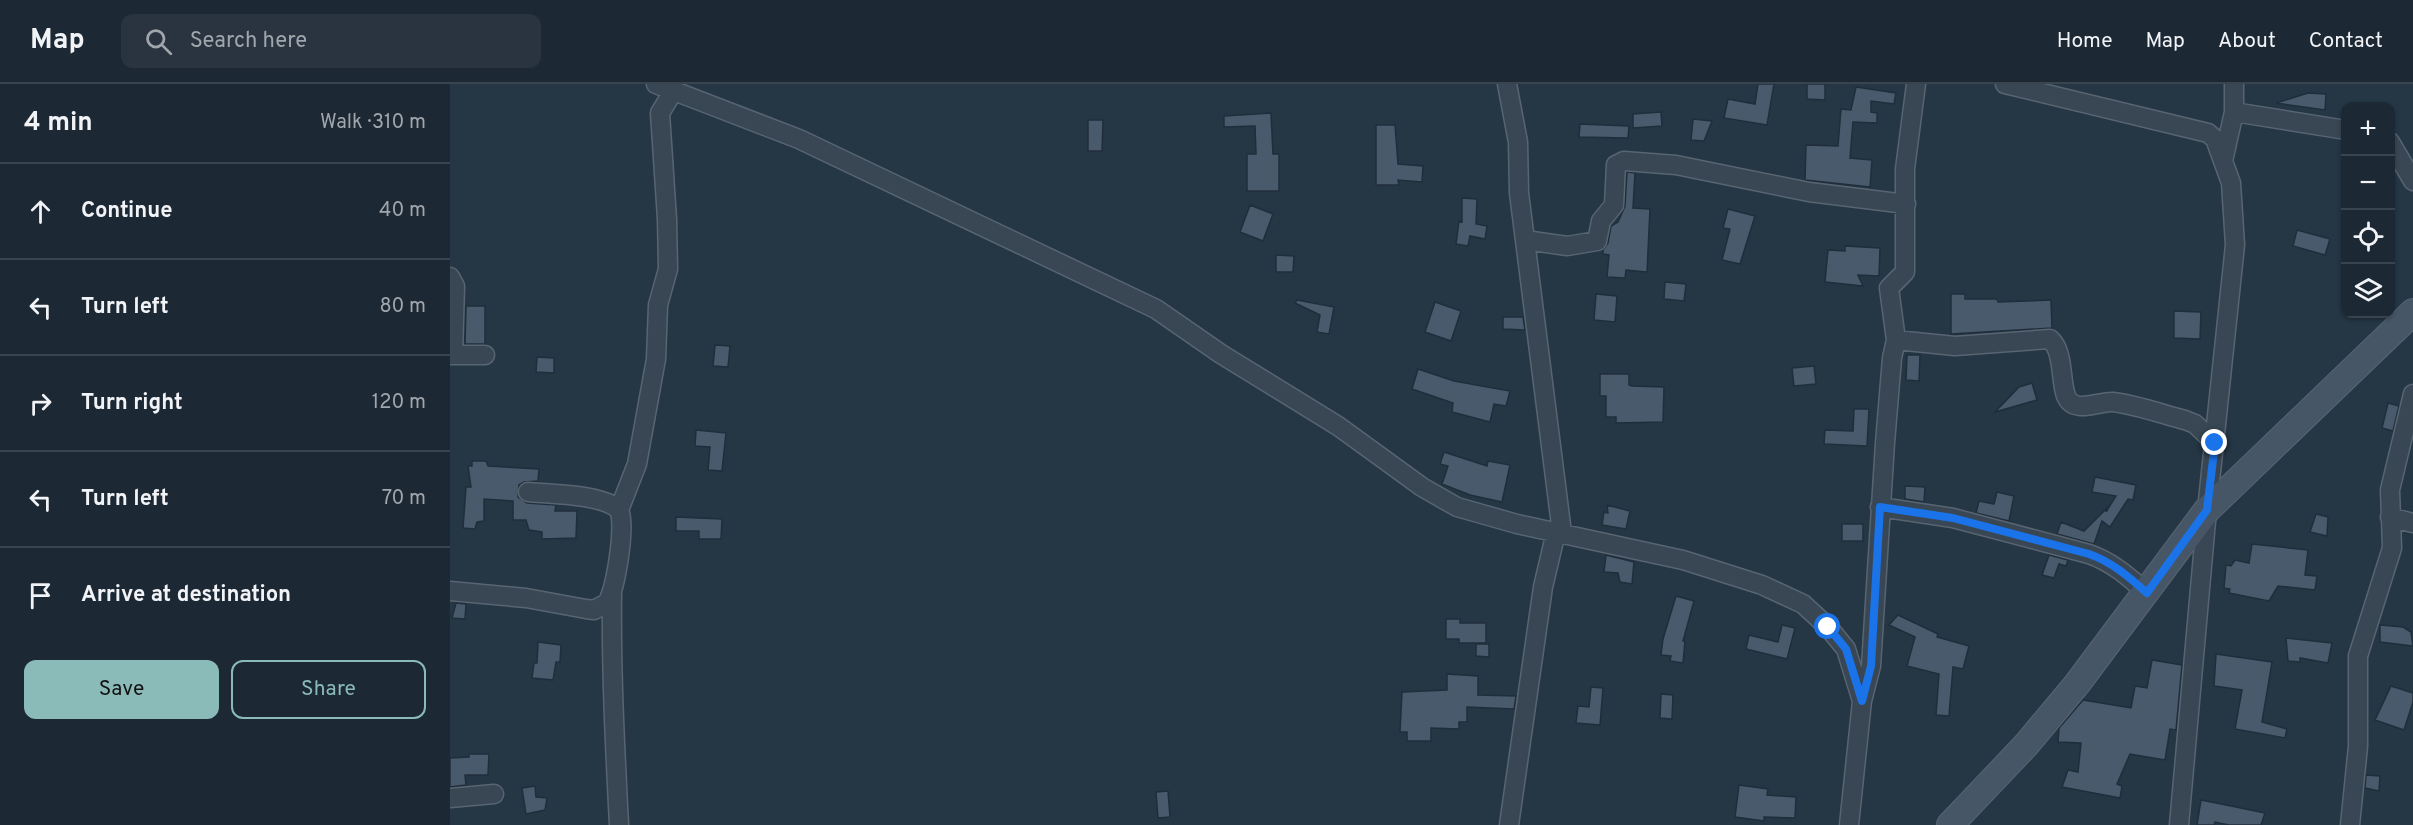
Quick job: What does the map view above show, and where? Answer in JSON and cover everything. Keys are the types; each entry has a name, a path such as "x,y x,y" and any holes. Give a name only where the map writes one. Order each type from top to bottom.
{"street":[{"path":"656,84 799,139 1156,309 1221,354 1338,426 1422,487 1457,507 1683,560 1762,585 1803,604 1828,627 1846,649 1862,701"},
{"path":"1507,84 1518,142"},
{"path":"1509,825 1543,587 1559,532 1519,193 1516,84"},
{"path":"1849,825 1862,701 1871,666 1880,507 1892,358 1896,340 1889,288 1905,272 1903,252 1906,204 1905,169 1916,84"},
{"path":"2005,84 2208,133 2215,139 2231,183 2235,245 2207,510 2180,825"},
{"path":"2223,161 2234,112 2234,84"},
{"path":"619,825 611,675 612,592 618,560 621,518 619,510 637,464 656,359 658,305 668,269 668,219 660,113 674,90"},
{"path":"2234,112 2341,129"},
{"path":"2395,149 2413,181"},
{"path":"1525,240 1567,246 1597,241 1601,221 1614,205 1616,165 1624,161 1676,165 1809,192 1906,204"},
{"path":"450,276 454,286 451,355 485,355"},
{"path":"1950,825 2033,737 2147,593 2207,510 2413,312"},
{"path":"1896,340 1955,346 2050,339 2057,348 2063,386 2068,399 2073,404 2087,406 2112,402 2185,420 2195,424 2215,443"},
{"path":"2350,825 2358,746 2358,657 2392,548 2394,538 2390,517 2392,479 2413,394"},
{"path":"528,492 572,495 603,502 619,510"},
{"path":"1880,507 1953,518 2096,556 2121,571 2147,593"},
{"path":"2390,517 2413,522"},
{"path":"450,591 526,598 594,610 607,603 612,592"},
{"path":"450,798 494,794"}],"building":[{"path":"1758,84 1774,84 1767,125 1724,118 1728,99 1755,104"},
{"path":"1807,84 1825,84 1825,100 1807,99"},
{"path":"1856,87 1896,93 1894,104 1871,101 1871,112 1877,113 1877,123 1853,122 1850,158 1872,160 1870,187 1805,180 1806,145 1838,146 1841,109 1851,110"},
{"path":"2308,93 2326,94 2325,110 2276,103"},
{"path":"1661,112 1662,126 1633,128 1633,114"},
{"path":"1271,113 1273,154 1279,154 1279,191 1247,191 1247,154 1256,154 1255,126 1224,127 1224,116"},
{"path":"1693,119 1712,121 1704,141 1691,140"},
{"path":"1088,120 1103,120 1102,151 1088,151"},
{"path":"1580,124 1629,126 1628,138 1579,137"},
{"path":"1376,125 1395,125 1398,164 1423,166 1422,182 1398,180 1399,185 1376,185"},
{"path":"1627,172 1635,173 1633,208 1650,209 1647,272 1626,270 1625,278 1607,277 1609,255 1603,254 1603,250 1608,243 1611,226 1618,222 1625,206"},
{"path":"1462,198 1477,199 1476,224 1487,226 1485,239 1470,236 1468,246 1456,244 1459,221 1462,222"},
{"path":"1250,205 1273,214 1263,241 1240,232"},
{"path":"1728,209 1755,216 1740,264 1722,260 1730,229 1723,228"},
{"path":"2297,230 2330,239 2325,255 2293,246"},
{"path":"1845,246 1880,248 1879,276 1858,275 1863,286 1825,282 1828,250 1845,251"},
{"path":"1276,255 1294,256 1293,272 1276,272"},
{"path":"1665,282 1686,284 1684,301 1664,299"},
{"path":"1596,294 1617,296 1615,322 1594,320"},
{"path":"1951,294 1965,294 1965,299 1997,299 1998,302 2051,300 2052,328 1951,334"},
{"path":"1297,300 1334,307 1329,334 1317,332 1320,315 1295,303"},
{"path":"1435,302 1461,311 1451,341 1425,332"},
{"path":"466,306 485,306 485,344 465,344"},
{"path":"2174,311 2201,312 2200,339 2174,338"},
{"path":"1503,317 1523,317 1525,330 1503,329"},
{"path":"715,345 730,346 728,367 713,366"},
{"path":"1907,355 1920,355 1919,381 1906,380"},
{"path":"537,357 554,358 554,373 536,372"},
{"path":"1814,366 1816,384 1794,386 1792,368"},
{"path":"1418,369 1454,381 1510,391 1506,406 1494,404 1490,422 1452,412 1453,403 1412,389"},
{"path":"1600,374 1629,374 1629,385 1664,387 1663,422 1616,423 1616,417 1606,417 1606,396 1600,396"},
{"path":"2032,383 2037,400 1995,412 2019,387"},
{"path":"2388,403 2399,406 2393,431 2382,428"},
{"path":"1854,409 1869,409 1867,446 1824,444 1825,430 1853,431"},
{"path":"696,430 726,433 722,471 708,470 710,447 695,446"},
{"path":"1444,452 1487,466 1488,461 1510,465 1502,502 1470,495 1442,484 1448,466 1440,464"},
{"path":"472,461 486,461 488,466 539,469 538,481 524,482 519,485 518,497 527,503 556,505 555,511 577,511 576,538 542,539 542,532 529,530 526,520 513,520 513,501 484,499 484,521 477,522 475,529 463,528 466,487 471,487 468,466 472,466"},
{"path":"2095,477 2136,485 2133,500 2128,499 2110,527 2102,521 2094,544 2057,534 2061,522 2084,531 2107,508 2106,512 2116,496 2092,492"},
{"path":"1905,486 1925,487 1924,502 1905,499"},
{"path":"1997,492 2014,496 2009,521 1976,513 1979,501 1994,504"},
{"path":"1607,505 1630,511 1626,529 1602,525 1604,512 1608,513"},
{"path":"2316,514 2328,517 2327,536 2310,532"},
{"path":"676,517 722,519 721,539 699,539 699,531 676,531"},
{"path":"1842,524 1863,524 1863,541 1842,541"},
{"path":"2252,544 2308,550 2305,575 2317,576 2315,590 2278,586 2269,601 2229,593 2230,589 2224,588 2226,565 2231,566 2235,560 2249,563"},
{"path":"1606,555 1634,562 1632,584 1620,582 1618,573 1604,572"},
{"path":"2049,555 2068,560 2066,566 2059,564 2054,578 2042,575"},
{"path":"1676,596 1694,601 1683,641 1685,641 1683,663 1670,661 1671,656 1661,655 1663,639"},
{"path":"456,603 466,604 465,619 452,618"},
{"path":"1898,615 1938,634 1937,637 1969,646 1963,669 1953,667 1949,716 1936,715 1939,674 1907,666 1915,637 1889,625"},
{"path":"1446,619 1460,619 1460,623 1486,623 1486,643 1459,643 1459,639 1446,639"},
{"path":"1782,625 1795,628 1787,659 1746,649 1749,635 1778,642"},
{"path":"2380,625 2403,627 2411,632 2413,646 2380,642"},
{"path":"2286,638 2332,643 2328,663 2300,658 2300,662 2288,661"},
{"path":"538,642 561,645 560,662 556,662 553,680 532,678 534,663 537,663"},
{"path":"1476,644 1489,644 1489,657 1476,656"},
{"path":"2216,654 2272,662 2262,722 2287,729 2285,738 2235,729 2242,690 2214,686"},
{"path":"2152,660 2182,665 2176,730 2170,729 2165,760 2130,754 2117,784 2122,786 2120,798 2062,787 2068,770 2078,772 2081,743 2058,742 2059,728 2083,700 2131,708 2135,686 2147,688"},
{"path":"1447,674 1478,676 1478,695 1516,696 1514,709 1467,707 1467,722 1459,722 1459,729 1431,728 1431,741 1407,741 1407,732 1400,732 1402,692 1447,690"},
{"path":"2391,686 2413,693 2413,702 2404,730 2375,720"},
{"path":"1591,687 1603,688 1600,725 1576,723 1578,706 1589,707"},
{"path":"1661,694 1673,695 1672,719 1660,718"},
{"path":"469,754 489,754 488,775 465,775 466,785 450,787 450,758 469,757"},
{"path":"2366,775 2380,776 2379,791 2365,788"},
{"path":"1739,785 1768,789 1767,795 1796,797 1795,818 1764,817 1764,821 1735,817"},
{"path":"535,786 536,797 547,798 545,810 526,814 522,788"},
{"path":"1168,791 1170,817 1158,818 1156,792"},
{"path":"2201,800 2265,813 2261,825 2229,825 2215,822 2214,825 2197,825"}],"route":[{"path":"1828,627 1846,649 1862,701 1869,682 1871,666 1870,647 1880,507 1953,518 2089,554 2104,559 2147,593 2207,510 2215,443"}]}
